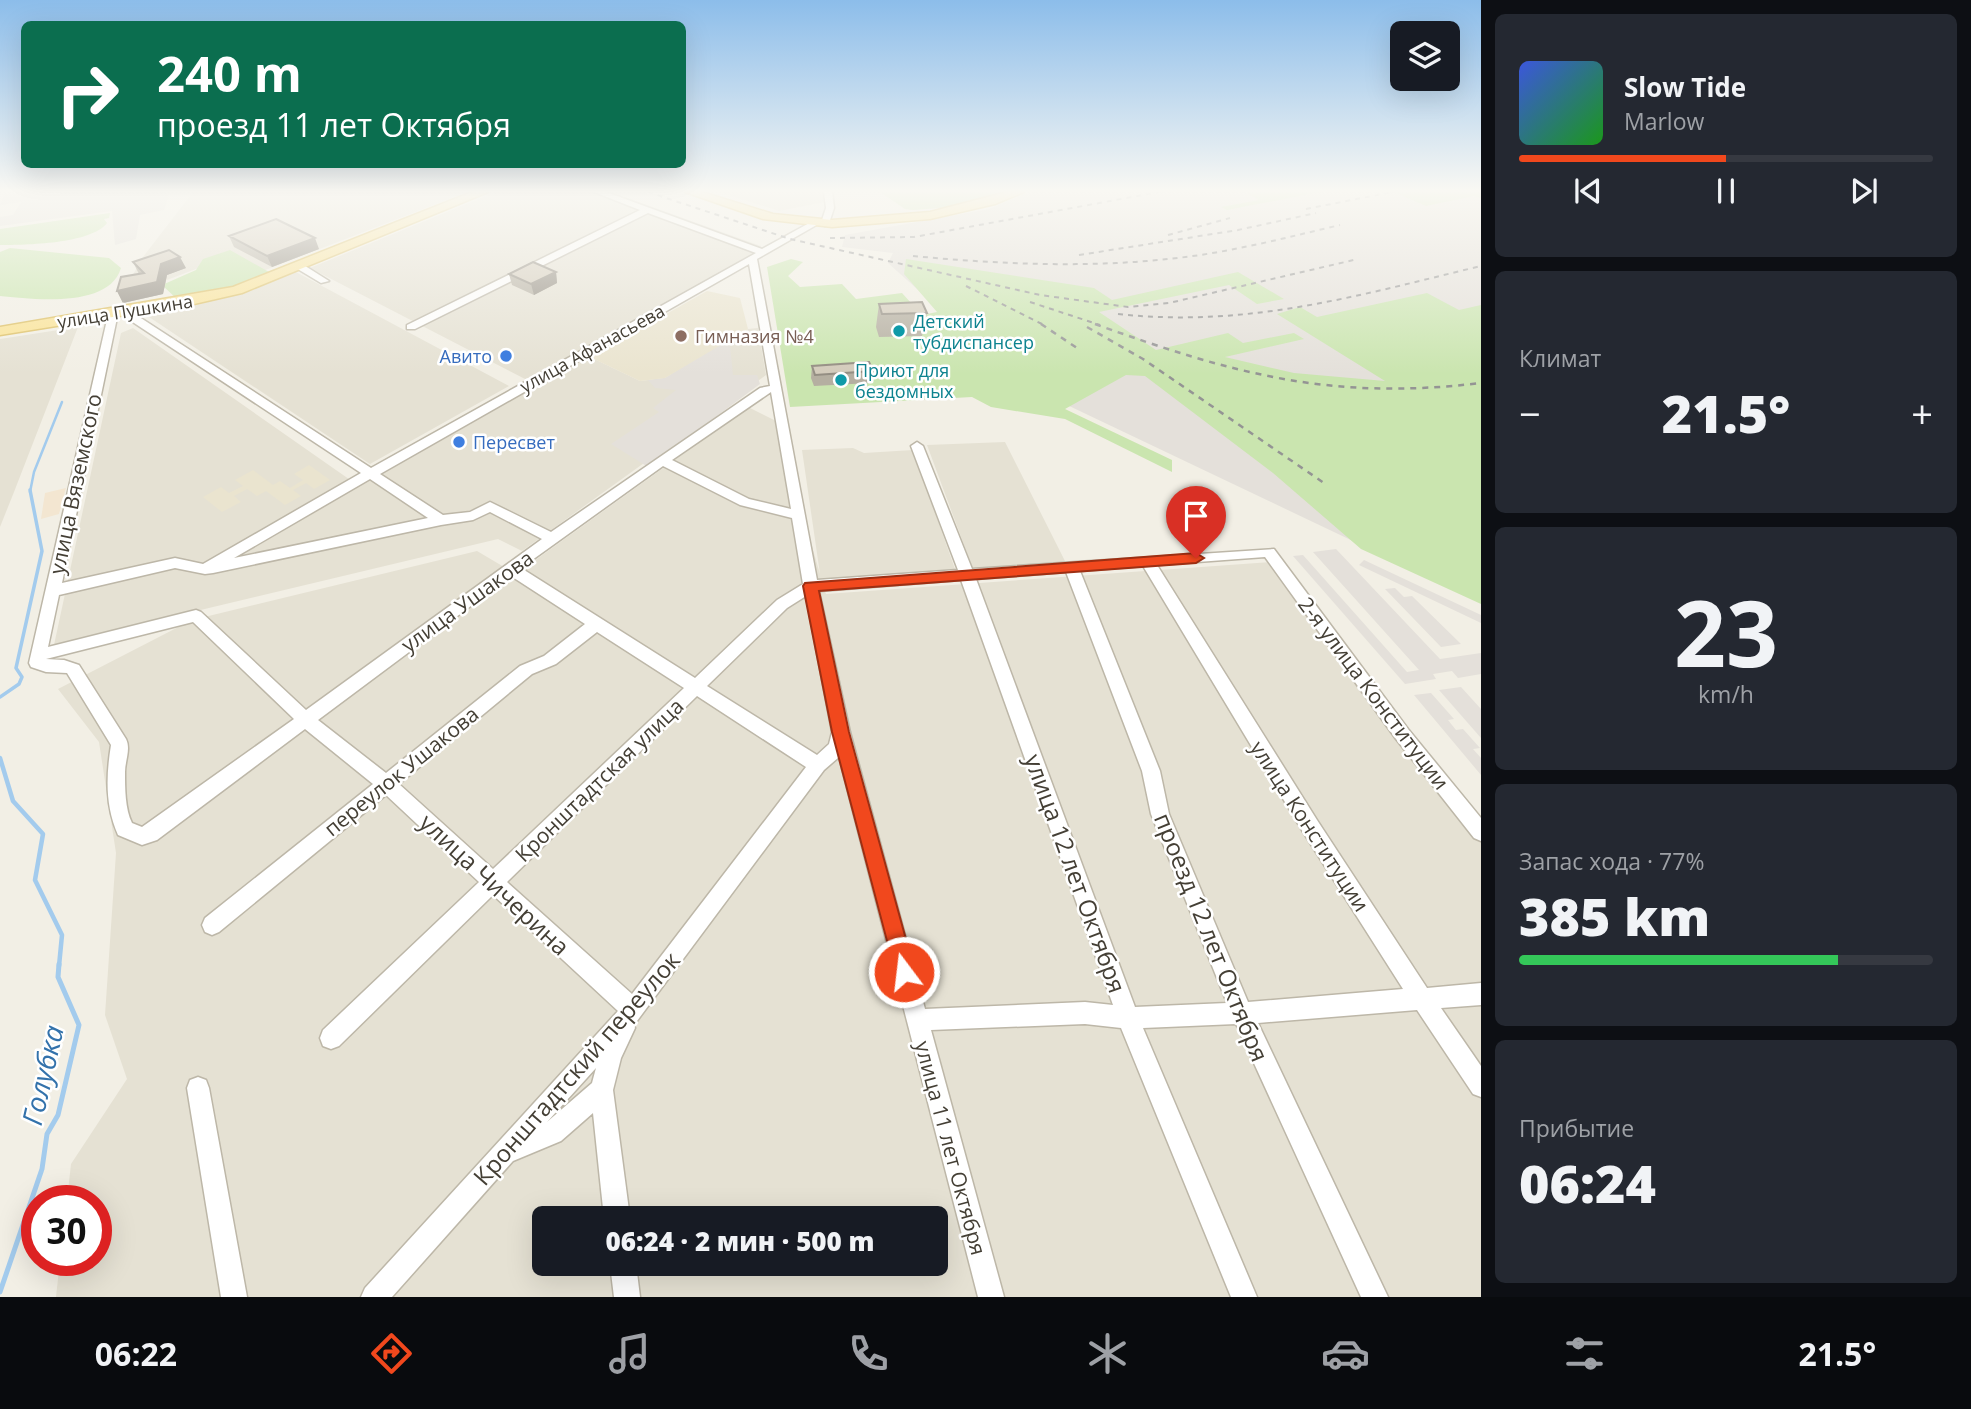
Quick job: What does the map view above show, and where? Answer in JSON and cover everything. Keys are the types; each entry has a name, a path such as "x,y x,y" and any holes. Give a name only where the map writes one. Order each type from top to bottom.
{"main road":[{"name":"улица Пушкина","path":"0,331 237,290 332,253"}],"street":[{"path":"411,327 559,253"},
{"name":"улица Афанасьева","path":"205,569 369,474 765,253"},
{"name":"улица 11 лет Октября","path":"752,260 797,514 841,732 991,1297"},
{"path":"299,266 324,281"},
{"path":"118,312 441,520"},
{"name":"улица Вяземского","path":"38,655 118,312"},
{"name":"улица Ушакова","path":"38,655 37,663 41,666 67,665 73,669 117,738 120,744 116,771 119,815 125,829 142,836 163,824 552,538 764,390 775,388"},
{"name":"улица 12 лет Октября","path":"917,446 967,575 1128,1018 1244,1297"},
{"path":"663,461 761,508 797,514"},
{"path":"52,591 175,563 205,569 441,520 473,516 490,506 552,538"},
{"name":"2-я улица Конституции","path":"1147,562 1269,552 1402,734 1481,832"},
{"path":"811,586 1147,562"},
{"name":"улица Конституции","path":"1147,562 1254,739 1420,998 1481,1086"},
{"name":"проезд 12 лет Октября","path":"1072,568 1151,771 1160,814 1242,1013 1375,1297"},
{"path":"511,569 818,765"},
{"name":"Кронштадтская улица","path":"331,1038 782,604 811,586"},
{"name":"улица Чичерина","path":"38,655 196,616 306,719 385,783 633,1010"},
{"name":"переулок Ушакова","path":"212,925 526,670 550,660 596,624"},
{"name":"Кронштадтский переулок","path":"374,1297 633,1010 818,765 837,748 841,732"},
{"path":"917,1020 1086,1013 1128,1018 1242,1013 1481,994"},
{"path":"616,1206 602,1090 610,1056 633,1010"},
{"path":"198,1088 234,1297"},
{"path":"505,1152 553,1133 602,1090"},
{"path":"624,1276 627,1297"}],"shaded area":[{"path":"146,253 311,253 255,274 225,258 151,286 127,285"},
{"path":"348,253 758,253 527,380 310,268"},
{"path":"889,253 1481,253 1481,602 1023,384 888,263 893,253"},
{"path":"294,271 509,386 370,464 140,311"},
{"name":"Гимназия №4","path":"707,291 740,298 748,329 665,378 640,381 590,357"},
{"path":"78,327 14,492 0,527 0,339"},
{"path":"133,328 356,484 590,357 640,381 665,378 748,329 758,328 766,375 522,551 498,539 54,645 121,333"},
{"path":"721,343 730,346 733,375 757,375 760,384 648,467 611,444 659,412 653,408 676,390 655,388 648,380 665,378"},
{"path":"748,407 776,421 820,574 802,450 853,448 864,453 913,450 956,572 822,583 826,594 1271,562 1481,841 1481,1297 56,1297 58,1276 112,1276 112,1185 69,1185 71,1164 127,1079 105,1015 116,853 99,742 58,689 192,620 477,551 516,574"},
{"path":"1005,442 1066,563 974,572 927,445"},
{"path":"309,465 330,480 314,489 306,483 293,490 301,496 285,505 266,491 257,496 247,489 234,496 241,502 222,512 203,497 221,487 229,493 243,486 235,480 253,470 273,485 280,481 290,488 303,480 294,474"},
{"path":"66,488 59,514 41,519 45,493"},
{"path":"1336,549 1440,659 1481,653 1481,674 1458,678 1452,671 1433,674 1436,679 1405,684 1293,556 1303,555 1407,672 1419,670 1313,552"},
{"path":"1364,560 1481,615 1481,623 1359,565"},
{"path":"1395,588 1404,597 1412,596 1461,644 1441,647 1385,589"},
{"path":"1461,687 1481,709 1481,738 1439,690"},
{"path":"1431,693 1454,719 1448,720 1456,730 1463,729 1480,748 1473,749 1481,758 1481,775 1414,695"}],"green space":[{"path":"0,253 55,253 109,258 121,268 114,281 102,290 86,296 31,299 0,296"},
{"path":"222,253 234,253 269,272 240,285 178,300 162,285 196,270 203,259"},
{"path":"791,259 803,262 788,276 800,287 842,284 856,299 902,293 922,315 937,312 904,274 906,259 1094,288 1112,300 1238,272 1284,299 1257,304 1229,285 1099,312 1156,350 1228,333 1243,343 1294,333 1304,339 1225,357 1294,373 1385,381 1277,314 1300,307 1317,317 1427,293 1459,310 1481,305 1481,604 1361,549 1273,473 1145,376 1126,375 1065,409 1172,460 1172,472 1065,419 991,407 972,397 790,407 767,267"}],"building":[{"path":"161,253 173,253 180,257 161,264 157,282 117,291 121,277 144,273 133,262"},
{"path":"533,262 556,272 531,284 509,274"},
{"path":"922,302 927,313 882,314 879,304"},
{"path":"869,362 873,371 815,375 812,366"}],"waterway":[{"name":"Голубка","path":"30,491 34,472 62,402"},
{"name":"Голубка","path":"0,697 19,684 22,677 16,668 42,551 30,491"},
{"name":"Голубка","path":"0,758 13,801 43,834 35,880 62,935 59,966"},
{"name":"Голубка","path":"0,1292 42,1169 47,1134 58,1115 79,1025 58,977 59,964"}],"railway":[{"path":"850,253 1040,295 1128,307 1169,303 1358,259"},
{"path":"1079,255 1095,253"},
{"path":"913,256 985,262 1092,264 1214,253"},
{"path":"1118,314 1212,317 1257,313 1345,298 1481,266"},
{"path":"966,286 1044,325"},
{"path":"1030,302 1100,325"},
{"path":"1041,324 1080,350"},
{"path":"1095,324 1193,357 1284,379 1377,388 1427,388 1481,383"},
{"path":"1087,327 1143,359 1324,483"}],"place":[{"name":"Детский тубдиспансер","path":"899,331"},
{"name":"Гимназия №4","path":"681,336"},
{"name":"Авито","path":"506,356"},
{"name":"Приют для бездомных","path":"841,380"},
{"name":"Пересвет","path":"459,442"}],"route":[{"path":"904,972 841,732 811,586 1196,558"}]}
